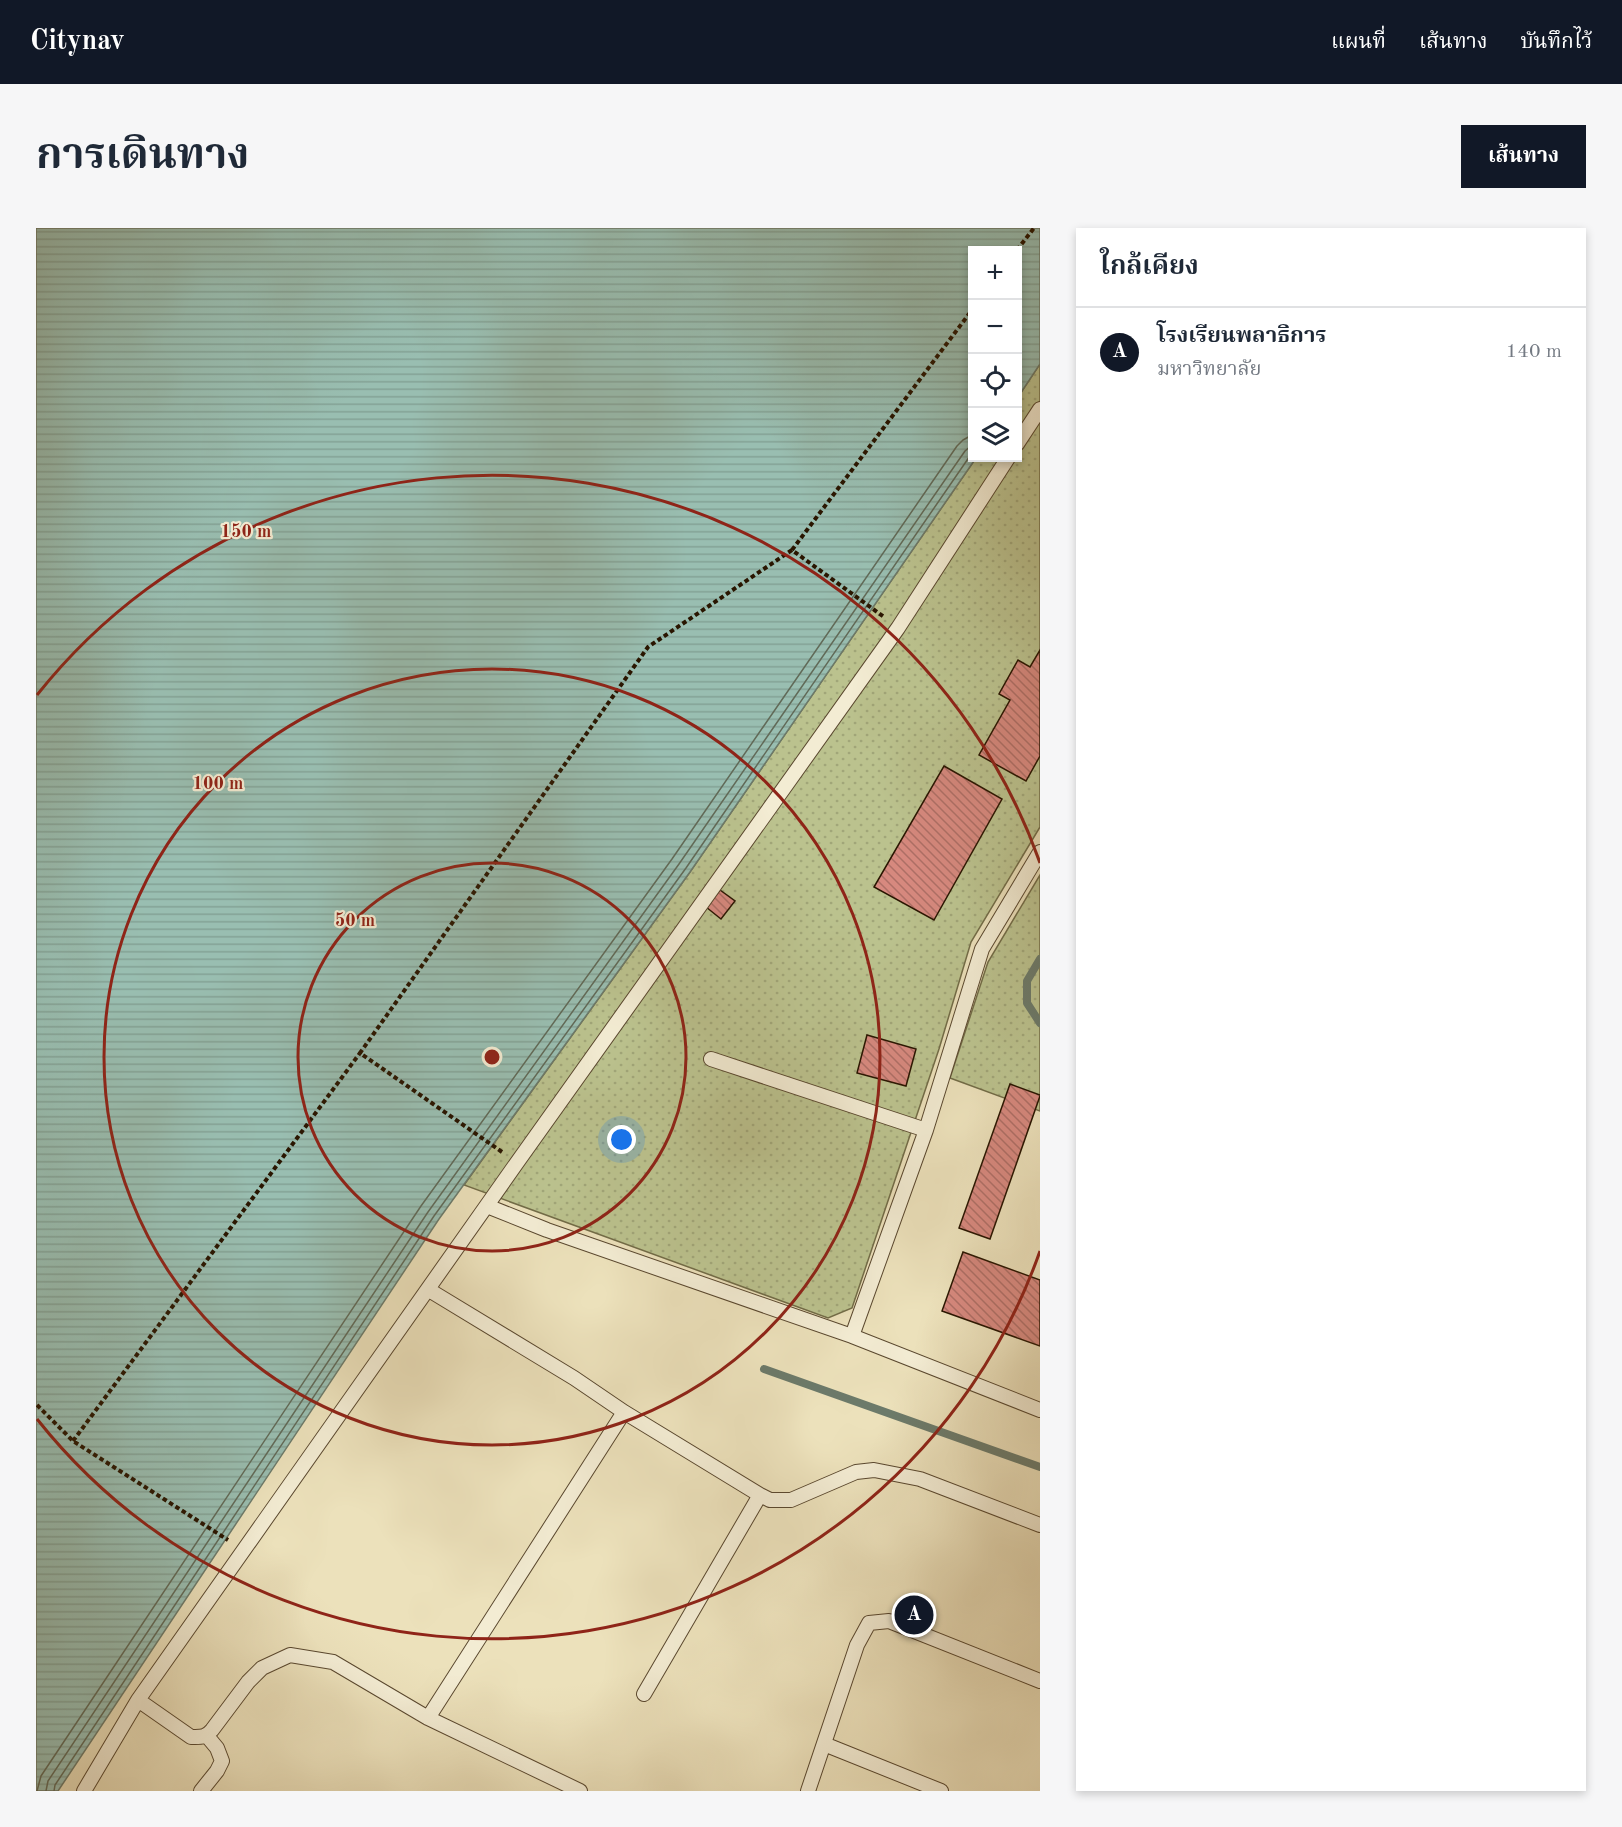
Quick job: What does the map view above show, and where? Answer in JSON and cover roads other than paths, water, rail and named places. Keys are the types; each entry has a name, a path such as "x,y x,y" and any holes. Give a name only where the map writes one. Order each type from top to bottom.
{"lane":[{"path":"1022,436 1040,409"},
{"path":"84,1791 138,1700 898,628 1005,462"},
{"path":"852,1336 926,1130 982,949 1040,852"},
{"path":"711,1059 926,1130"},
{"path":"488,1206 547,1230 852,1336 1040,1410"},
{"path":"429,1290 574,1378 624,1412 760,1496 771,1500 791,1500 856,1472 874,1470 920,1479 1040,1525"},
{"path":"428,1718 624,1412"},
{"path":"644,1694 760,1496"},
{"path":"808,1791 857,1645 869,1623 889,1621 1040,1681"},
{"path":"138,1700 192,1737 201,1738 207,1736 222,1719 248,1682 262,1668 290,1654 333,1662 428,1718 580,1791"},
{"path":"201,1791 218,1771 222,1761 218,1748 207,1736"},
{"path":"824,1744 941,1791"}],"water":[{"path":"36,228 1040,228 1040,364 1022,391 1022,246 968,246 968,462 973,462 690,872 439,1219 58,1791 36,1791"}],"waterway":[{"path":"1040,959 1027,981 1027,1003 1040,1023"},
{"path":"764,1369 1040,1467"}],"place":[{"name":"โรงเรียนพลาธิการ","path":"914,1615"}]}
